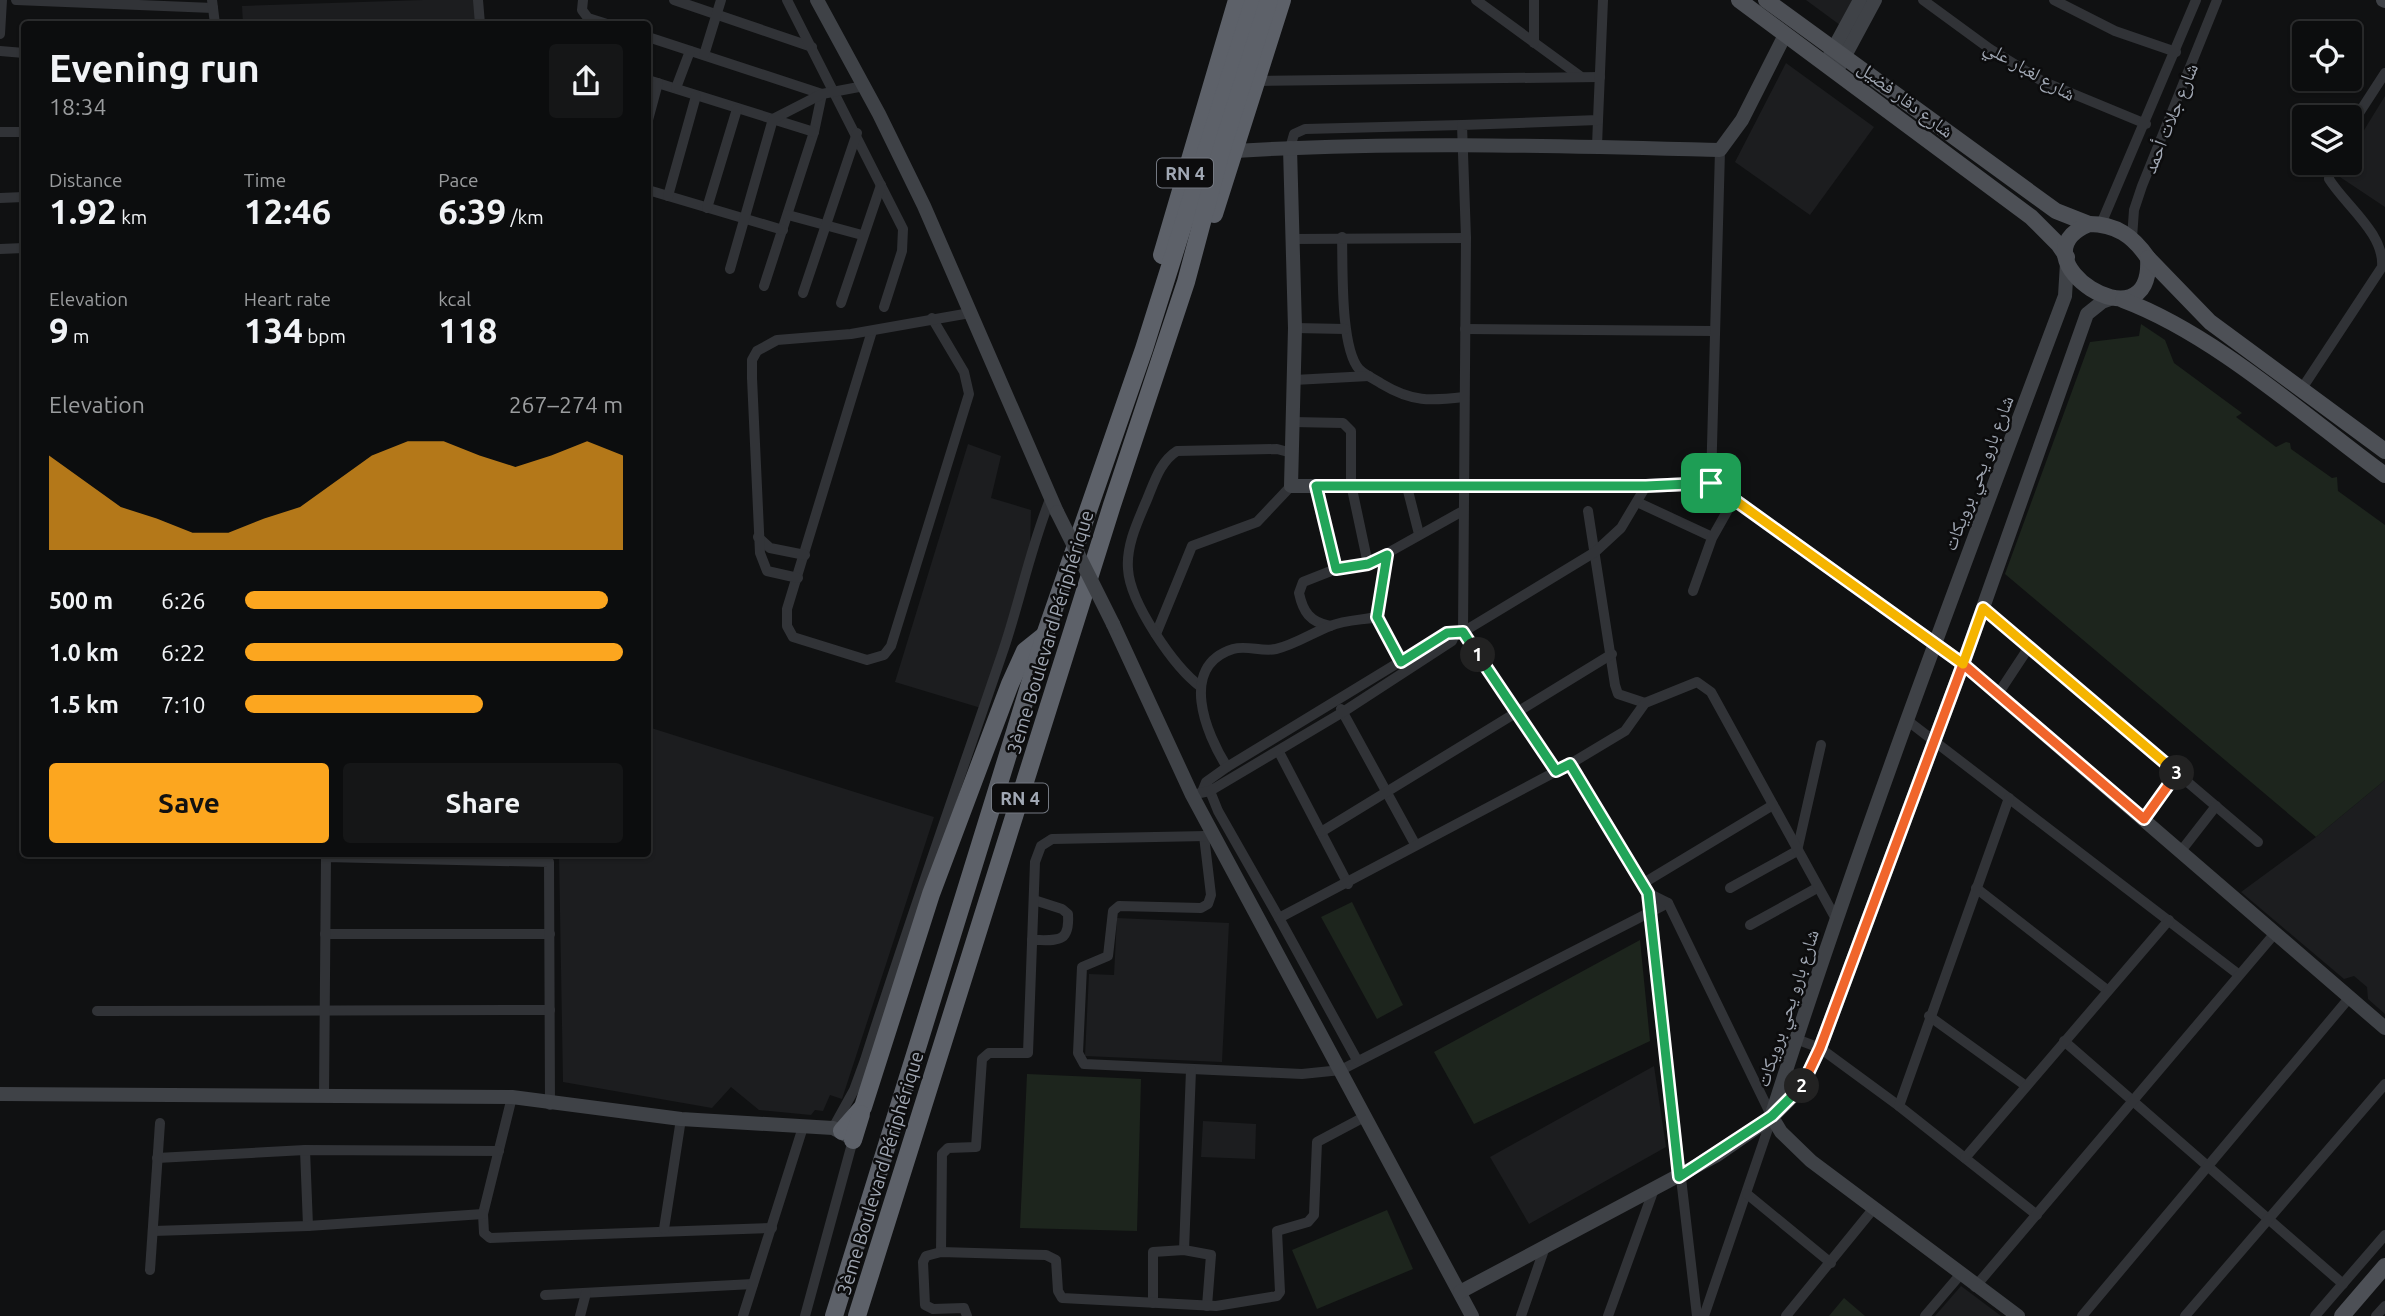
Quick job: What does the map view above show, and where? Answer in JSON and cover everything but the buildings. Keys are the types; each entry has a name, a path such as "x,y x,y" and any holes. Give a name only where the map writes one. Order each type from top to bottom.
{"highway":[{"name":"3ème Boulevard Périphérique","path":"1144,349 1150,305 1163,248 1237,0"},
{"path":"1249,44 1254,0"},
{"name":"3ème Boulevard Périphérique","path":"1185,282 1208,233 1258,81 1279,1"},
{"path":"1249,44 1279,1"},
{"name":"3ème Boulevard Périphérique","path":"834,1316 1045,635 1249,44"},
{"name":"3ème Boulevard Périphérique","path":"858,1316 1112,505 1185,282 1249,44"},
{"path":"843,1133 863,1107 931,894 982,755 1025,651 1045,635"}],"main road":[{"path":"817,0 924,206 1057,512 1113,624 1203,790 1209,836 1341,1070 1472,1316"},
{"name":"شارع دقار فضيل","path":"1739,0 2048,232 2067,260"},
{"name":"شارع دقار فضيل","path":"1766,0 2056,211 2095,224"},
{"path":"1839,53 1860,0"},
{"path":"1830,68 1875,0"},
{"path":"1235,151 1290,148 1597,146 1720,150 1742,121 1785,35"},
{"path":"1290,148 1295,328 1292,486 1646,486 1711,483 1963,664 2385,1028"},
{"path":"2385,451 2210,322 2132,238 2095,224 2074,232 2067,260 2085,286 2149,309 2201,339 2385,475"},
{"path":"2118,299 2140,288 2148,269 2148,258"},
{"name":"شارع بارو يحي برويكات","path":"1772,1116 1836,919 1934,644 2065,296 2067,260"},
{"name":"شارع بارو يحي برويكات","path":"1772,1116 1801,1088 1820,1048 1963,664 2087,314 2102,302 2118,299"},
{"path":"0,1094 512,1097 550,1105 681,1119 803,1127 843,1133"},
{"path":"1460,1292 1679,1177 1772,1116 1781,1132 1811,1161 1975,1287 2018,1316"},
{"path":"2342,1316 2385,1266"},
{"path":"2355,1316 2385,1281"}],"street":[{"path":"0,34 2,0"},
{"path":"16,0 213,4"},
{"path":"478,0 480,21"},
{"path":"583,0 583,14 592,21"},
{"path":"674,0 813,47"},
{"path":"704,55 721,0"},
{"path":"787,0 813,47 827,92 857,133 903,229 904,239 884,307"},
{"path":"1476,0 1580,76"},
{"path":"1534,0 1534,43"},
{"path":"1597,146 1603,0"},
{"name":"شارع لغبار علي","path":"1923,0 1990,50 2042,81 2146,124"},
{"path":"2054,0 2115,31 2176,52"},
{"name":"شارع جلات أحمد","path":"2095,224 2146,124 2196,0"},
{"name":"شارع جلات أحمد","path":"2132,238 2134,210 2142,186 2217,0"},
{"path":"651,38 827,92"},
{"path":"0,51 21,53"},
{"path":"676,88 690,51"},
{"path":"2362,108 2385,73"},
{"path":"1258,81 1600,77"},
{"path":"653,81 814,132"},
{"path":"730,269 773,120 827,92 864,86"},
{"path":"764,286 827,92"},
{"path":"668,196 696,96"},
{"path":"707,208 737,109"},
{"path":"1290,148 1294,134 1306,129 1598,120"},
{"path":"1462,125 1466,239 1459,633 1556,771"},
{"path":"0,132 21,132"},
{"path":"803,293 857,133"},
{"path":"1711,483 1720,150"},
{"path":"2301,390 2382,267 2384,259 2377,239 2329,179 2329,175"},
{"path":"841,303 881,185"},
{"path":"651,191 783,230"},
{"path":"0,198 21,197"},
{"path":"788,215 862,235"},
{"path":"1342,237 1345,329 1358,368 1397,393 1428,401 1464,397"},
{"path":"1293,239 1466,239"},
{"path":"0,249 21,248"},
{"path":"798,578 767,570 758,537 751,378 752,360 757,351 777,340 873,331 932,318 971,313"},
{"path":"873,331 787,609 787,626 793,637 867,660 884,655 900,620 969,394 968,382 932,318"},
{"path":"1295,328 1345,329"},
{"path":"1465,329 1714,331"},
{"path":"1294,380 1369,376"},
{"path":"1293,422 1348,425 1352,431 1351,484 1368,564"},
{"path":"1201,687 1171,660 1130,583 1128,558 1135,528 1169,456 1177,451 1277,449 1292,453"},
{"path":"1156,634 1192,546 1257,522 1292,486"},
{"path":"1316,486 1336,569"},
{"path":"1203,790 1227,767 1340,707 1595,552 1621,528 1646,486"},
{"path":"1407,487 1419,534"},
{"path":"805,1316 854,1090 943,819 1004,647 1030,566 1038,528 1051,497"},
{"path":"1693,592 1712,538 1734,499"},
{"path":"1637,502 1708,535"},
{"path":"1588,511 1618,694 1645,703"},
{"path":"1330,626 1315,623 1307,615 1299,587 1303,582 1336,569 1368,564 1461,512"},
{"path":"758,537 770,548 805,555"},
{"path":"1387,555 1377,617 1401,662"},
{"path":"1983,608 2258,842"},
{"path":"1227,767 1209,737 1201,687 1206,667 1214,658 1231,649 1274,650 1330,626 1377,617"},
{"path":"1203,790 1279,752 1401,662 1447,633 1459,633"},
{"path":"1998,694 2029,647"},
{"path":"1321,832 1612,654"},
{"path":"1279,918 1348,884 1415,844 1570,764 1625,731 1645,703 1697,682 1705,685 1836,919"},
{"path":"1340,707 1415,844"},
{"path":"1908,721 2238,974"},
{"path":"1730,888 1797,851 1821,745"},
{"path":"1279,752 1348,884"},
{"path":"1570,764 1645,889 1697,1316"},
{"path":"2144,819 2179,775"},
{"path":"1203,790 1279,918 1357,1060"},
{"path":"1899,1106 2009,798"},
{"path":"1645,889 1773,805"},
{"path":"2181,851 2216,806"},
{"path":"941,1252 942,1154 948,1148 976,1147 982,1059 989,1053 1028,1053 1035,862 1041,846 1052,839 1209,836 1211,895 1208,905 1201,908 1119,906 1113,911 1108,956 1105,960 1084,965 1082,973 1078,1053 1084,1064 1303,1074 1341,1070 1668,903"},
{"path":"324,1097 326,858 550,862 550,1105"},
{"path":"1749,925 1817,888"},
{"path":"1976,888 2107,989"},
{"path":"1645,889 1668,903 1772,1116 1704,1316"},
{"path":"1032,940 1059,940 1066,936 1069,928 1068,914 1062,909 1034,900"},
{"path":"1965,1158 2107,989 2169,920"},
{"path":"1975,1287 2276,932"},
{"path":"325,934 550,934"},
{"path":"2081,1316 2350,997"},
{"path":"97,1011 550,1010"},
{"path":"1929,1016 2026,1086"},
{"path":"1796,1039 1820,1048 1899,1106 2037,1215"},
{"path":"2064,1041 2343,1284"},
{"path":"1184,1250 1191,1070"},
{"path":"2185,1316 2385,1084"},
{"path":"512,1097 483,1214 484,1233 493,1239 664,1229 772,1228"},
{"path":"967,1316 964,1308 933,1309 925,1305 923,1262 926,1256 941,1252 1046,1255 1056,1260 1058,1291 1062,1298 1213,1309 1277,1296 1280,1292 1277,1231 1308,1222 1314,1215 1317,1142 1366,1116"},
{"path":"664,1229 681,1119"},
{"path":"150,1270 160,1123"},
{"path":"743,1316 803,1127"},
{"path":"157,1158 305,1150 499,1151"},
{"path":"305,1150 308,1226"},
{"path":"1608,1316 1654,1189"},
{"path":"1747,1194 1831,1263"},
{"path":"1786,1316 1874,1208"},
{"path":"153,1231 308,1226 483,1214"},
{"path":"2315,1316 2385,1235"},
{"path":"1521,1316 1545,1247"},
{"path":"1153,1303 1153,1252 1184,1250 1211,1255 1213,1309"},
{"path":"1925,1316 1960,1275"},
{"path":"545,1295 753,1284"},
{"path":"580,1316 586,1293"}],"shaded area":[{"path":"475,0 475,21 243,21 242,6"},
{"path":"1806,0 1853,0 1840,25"},
{"path":"1786,63 1874,127 1810,215 1735,162"},
{"path":"2385,96 2385,207 2337,175 2362,175 2362,133"},
{"path":"2141,324 2165,340 2174,363 2242,413 2236,417 2276,447 2290,443 2291,449 2332,478 2337,477 2338,491 2385,525 2385,780 2316,837 2005,574 2090,342 2139,336"},
{"path":"968,444 1001,456 991,498 1031,510 1030,548 981,708 895,682"},
{"path":"651,728 934,817 842,1099 830,1095 823,1111 815,1110 811,1115 759,1110 731,1087 712,1108 563,1082 559,857 651,857"},
{"path":"2385,780 2385,1014 2368,999 2367,987 2354,976 2344,979 2241,892 2316,837"},
{"path":"1352,902 1403,1005 1377,1019 1321,917"},
{"path":"1117,918 1229,923 1222,1062 1085,1056 1089,974 1114,975"},
{"path":"1640,940 1650,1041 1474,1124 1434,1052"},
{"path":"1654,1066 1666,1147 1529,1224 1490,1157"},
{"path":"1027,1074 1141,1079 1137,1231 1020,1228"},
{"path":"1203,1121 1256,1124 1255,1159 1201,1157"},
{"path":"1387,1210 1413,1269 1317,1309 1292,1250"},
{"path":"1961,1286 2001,1316 1935,1316"},
{"path":"1844,1298 1865,1316 1829,1316"}],"route":[{"path":"1711,483 1646,486 1316,486 1336,569 1368,564 1387,555 1377,617 1381,629 1401,662 1447,633 1463,632 1556,771 1570,764 1648,893 1679,1177 1751,1132 1801,1088 1820,1048 1963,664 2144,819 2179,775 1983,608 1963,664 1711,483"}]}
